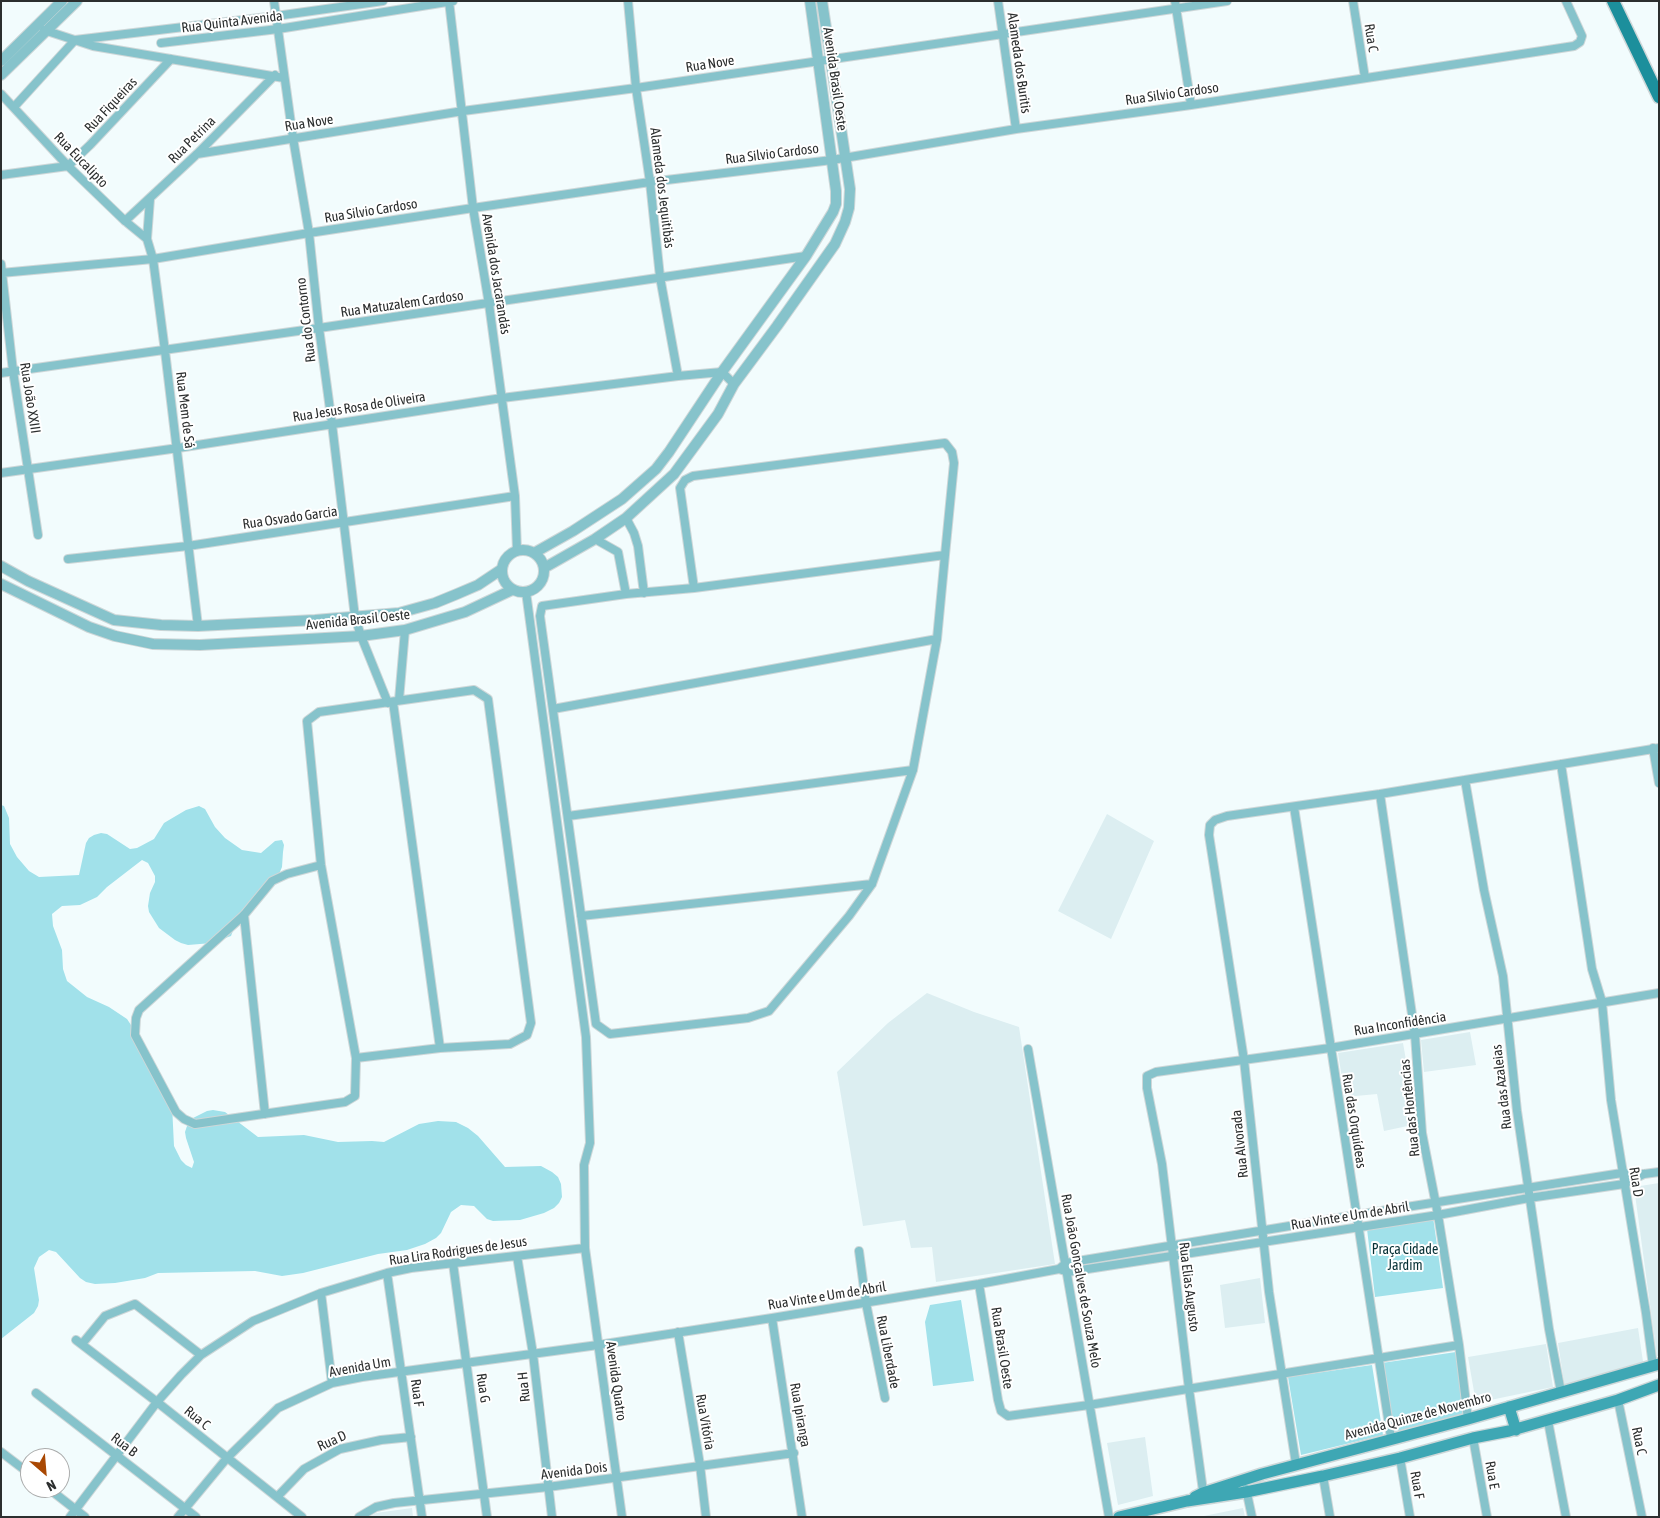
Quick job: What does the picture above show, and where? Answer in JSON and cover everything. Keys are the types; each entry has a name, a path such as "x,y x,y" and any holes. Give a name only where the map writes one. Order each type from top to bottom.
{"main road":[{"path":"1613,1 1659,97"},
{"name":"Avenida Quinze de Novembro","path":"1245,1486 1296,1464 1510,1407 1656,1365"},
{"name":"Avenida Quinze de Novembro","path":"1119,1517 1245,1486 1323,1476 1473,1438 1516,1430 1618,1400 1659,1385"},
{"path":"1510,1407 1516,1430"}],"street":[{"path":"3,57 62,1"},
{"path":"1,75 77,1"},
{"name":"Rua do Contorno","path":"274,1 308,233 356,617 361,636 393,701"},
{"name":"Rua Quinta Avenida","path":"75,40 383,1"},
{"name":"Rua Quinta Avenida","path":"161,43 278,29 454,1"},
{"name":"Alameda dos Jequitibás","path":"628,1 636,88 650,182 660,277 678,376"},
{"name":"Avenida Brasil Oeste","path":"534,553 573,531 622,499 656,469 722,372 806,256 828,221 836,204 832,160 810,1"},
{"name":"Avenida Brasil Oeste","path":"544,568 595,539 629,515 674,474 718,414 734,384 778,326 838,237 849,208 850,189 822,1"},
{"name":"Alameda dos Buritis","path":"998,1 1016,129"},
{"name":"Rua Nove","path":"197,154 463,111 1003,35 1175,5 1227,1"},
{"name":"Rua C","path":"1353,1 1365,78"},
{"name":"Rua Silvio Cardoso","path":"2,273 153,259 473,208 650,182 832,160 846,156 1016,129 1191,105 1574,46 1580,42 1582,36 1566,1"},
{"name":"Avenida dos Jacarandás","path":"449,2 473,208 489,304 515,496 517,551"},
{"path":"1175,5 1191,105"},
{"path":"34,28 93,46 284,78"},
{"path":"157,30 161,43 161,56"},
{"path":"14,107 75,40"},
{"name":"Rua Fiqueiras","path":"68,166 171,59"},
{"name":"Rua Petrina","path":"124,221 197,154 275,76"},
{"name":"Rua Eucalipto","path":"1,94 68,166 124,221 147,239"},
{"path":"1,175 68,166"},
{"name":"Rua Mem de Sá","path":"150,199 147,239 153,259 178,448 198,626"},
{"name":"Rua Matuzalem Cardoso","path":"1,373 489,304 806,256"},
{"name":"Rua João XXIII","path":"1,264 13,371 38,535"},
{"path":"722,372 734,384"},
{"name":"Rua Jesus Rosa de Oliveira","path":"1,472 178,448 502,398 722,372"},
{"path":"694,588 680,488 685,480 693,476 945,443 952,452 954,463 945,555 936,639 913,770 872,884 849,916 769,1011 748,1018 610,1034 596,1024 540,616 542,606 626,594 694,588 945,555"},
{"name":"Rua Osvado Garcia","path":"68,559 188,546 515,496"},
{"path":"622,499 638,546 644,593"},
{"path":"595,539 618,552 626,594"},
{"path":"523,550 534,553 539,557 544,568 542,581 538,586 526,592 512,590 504,581 502,569 506,558 517,551 523,550"},
{"name":"Avenida Brasil Oeste","path":"1,566 28,581 114,620 144,624 198,626 315,620 399,613 435,603 478,585 502,569"},
{"name":"Avenida Brasil Oeste","path":"1,584 89,627 115,636 153,644 200,645 361,636 406,630 465,612 512,590"},
{"name":"Avenida Quatro","path":"526,592 586,1036 590,1143 584,1165 585,1248 622,1517"},
{"path":"406,630 393,701 440,1048"},
{"path":"553,709 936,639"},
{"path":"321,865 286,874 272,881 244,915 139,1010 136,1018 135,1036 176,1112 184,1119 195,1124 344,1102 355,1096 356,1058 321,865 307,721 319,712 474,690 488,699 531,1024 527,1036 510,1044 440,1048 356,1058"},
{"path":"1294,807 1656,748 1659,783"},
{"name":"Rua D","path":"1561,764 1592,969 1602,1002 1610,1100 1656,1365"},
{"path":"568,816 913,770"},
{"name":"Rua das Azaleias","path":"1466,780 1484,890 1503,976 1512,1074 1529,1198 1549,1329 1561,1392"},
{"name":"Rua das Hortências","path":"1380,794 1415,1035 1422,1133 1436,1202 1459,1345 1468,1418"},
{"name":"Rua Alvorada","path":"1294,807 1220,818 1212,822 1209,835 1244,1060 1262,1231 1281,1374 1296,1464"},
{"name":"Rua das Orquídeas","path":"1294,807 1390,1438"},
{"path":"582,916 872,884"},
{"path":"244,915 266,1114"},
{"name":"Rua Inconfidência","path":"1148,1078 1147,1076 1156,1072 1415,1035 1659,993"},
{"name":"Rua João Gonçalves de Souza Melo","path":"1028,1049 1109,1517"},
{"name":"Rua Elias Augusto","path":"1148,1078 1148,1088 1162,1164 1203,1496"},
{"name":"Rua Vinte e Um de Abril","path":"1066,1262 1622,1173 1644,1174 1659,1172"},
{"name":"Rua Vinte e Um de Abril","path":"598,1345 866,1303 1059,1269 1068,1272 1438,1215 1529,1198 1624,1184 1644,1174"},
{"name":"Rua Lira Rodrigues de Jesus","path":"70,1517 157,1402 181,1375 202,1355 253,1321 321,1293 387,1273 411,1268 585,1248"},
{"name":"Rua Liberdade","path":"859,1251 866,1303 885,1398"},
{"name":"Rua H","path":"517,1256 533,1354 552,1517"},
{"path":"1059,1269 1066,1262"},
{"name":"Rua G","path":"453,1263 487,1517"},
{"name":"Rua F","path":"387,1273 422,1517"},
{"name":"Rua Brasil Oeste","path":"979,1284 1001,1411 1005,1415 1018,1416 1089,1405"},
{"path":"321,1293 332,1383"},
{"name":"Rua C","path":"202,1355 134,1304 105,1316 79,1342 302,1517"},
{"name":"Rua Ipiranga","path":"772,1318 794,1453 802,1517"},
{"name":"Rua Vitória","path":"678,1332 700,1465 706,1517"},
{"name":"Avenida Um","path":"178,1517 227,1458 278,1408 332,1383 362,1377 598,1345"},
{"path":"1089,1405 1459,1345"},
{"name":"Rua B","path":"36,1393 196,1517"},
{"name":"Rua C","path":"1618,1400 1642,1517"},
{"path":"1548,1420 1566,1517"},
{"name":"Rua D","path":"277,1497 304,1469 340,1449 381,1440 410,1437"},
{"name":"Rua E","path":"1473,1438 1487,1517"},
{"path":"1,1452 20,1466"},
{"name":"Avenida Dois","path":"359,1517 368,1511 384,1505 548,1487 794,1453"},
{"name":"Rua F","path":"1400,1458 1410,1517"},
{"path":"1323,1476 1330,1517"},
{"path":"1245,1486 1252,1517"},
{"path":"60,1498 85,1517"}],"shaded area":[{"path":"1107,814 1154,841 1111,939 1058,911"},
{"path":"927,993 974,1012 1019,1027 1055,1264 936,1282 932,1247 911,1248 905,1220 863,1226 837,1072 888,1023"},
{"path":"1470,1032 1476,1065 1424,1072 1421,1040"},
{"path":"1403,1043 1417,1124 1384,1131 1377,1094 1345,1097 1338,1053"},
{"path":"1659,1183 1659,1356 1657,1356 1634,1187"},
{"path":"1260,1278 1265,1323 1225,1328 1220,1285"},
{"path":"1638,1328 1644,1368 1565,1388 1558,1343"},
{"path":"1546,1344 1553,1387 1476,1403 1468,1357"},
{"path":"1145,1437 1153,1496 1118,1505 1107,1443"},
{"path":"412,1508 413,1517 369,1517 376,1513"},
{"path":"1243,1508 1245,1517 1199,1517"}],"green space":[{"path":"1,805 4,806 9,818 10,844 17,857 29,871 39,877 79,875 86,843 94,835 107,834 130,849 137,848 154,839 164,823 186,810 199,806 205,809 215,827 225,838 242,850 261,853 275,841 282,840 284,845 282,867 279,874 234,928 231,936 212,943 188,945 175,940 159,928 149,912 148,906 155,876 148,863 142,860 97,897 80,905 62,906 52,914 53,926 62,950 63,969 67,981 87,997 109,1007 127,1019 131,1025 172,1105 174,1146 181,1160 186,1165 192,1168 194,1162 185,1132 189,1120 213,1110 225,1112 258,1137 304,1135 338,1142 384,1142 419,1124 438,1121 456,1122 478,1136 505,1167 541,1166 552,1172 558,1177 561,1184 562,1197 559,1203 544,1213 520,1220 493,1221 487,1219 474,1206 461,1205 451,1212 441,1233 425,1244 407,1250 378,1254 303,1273 282,1276 255,1271 158,1273 145,1278 95,1284 80,1278 56,1252 49,1250 39,1257 34,1268 39,1300 38,1306 34,1313 1,1339"},
{"name":"Praça Cidade Jardim","path":"1433,1217 1443,1288 1375,1297 1367,1229"},
{"path":"961,1300 974,1381 933,1386 925,1322 930,1305"},
{"path":"1456,1352 1463,1415 1394,1432 1382,1363"},
{"path":"1372,1365 1383,1435 1301,1455 1288,1377"}]}
